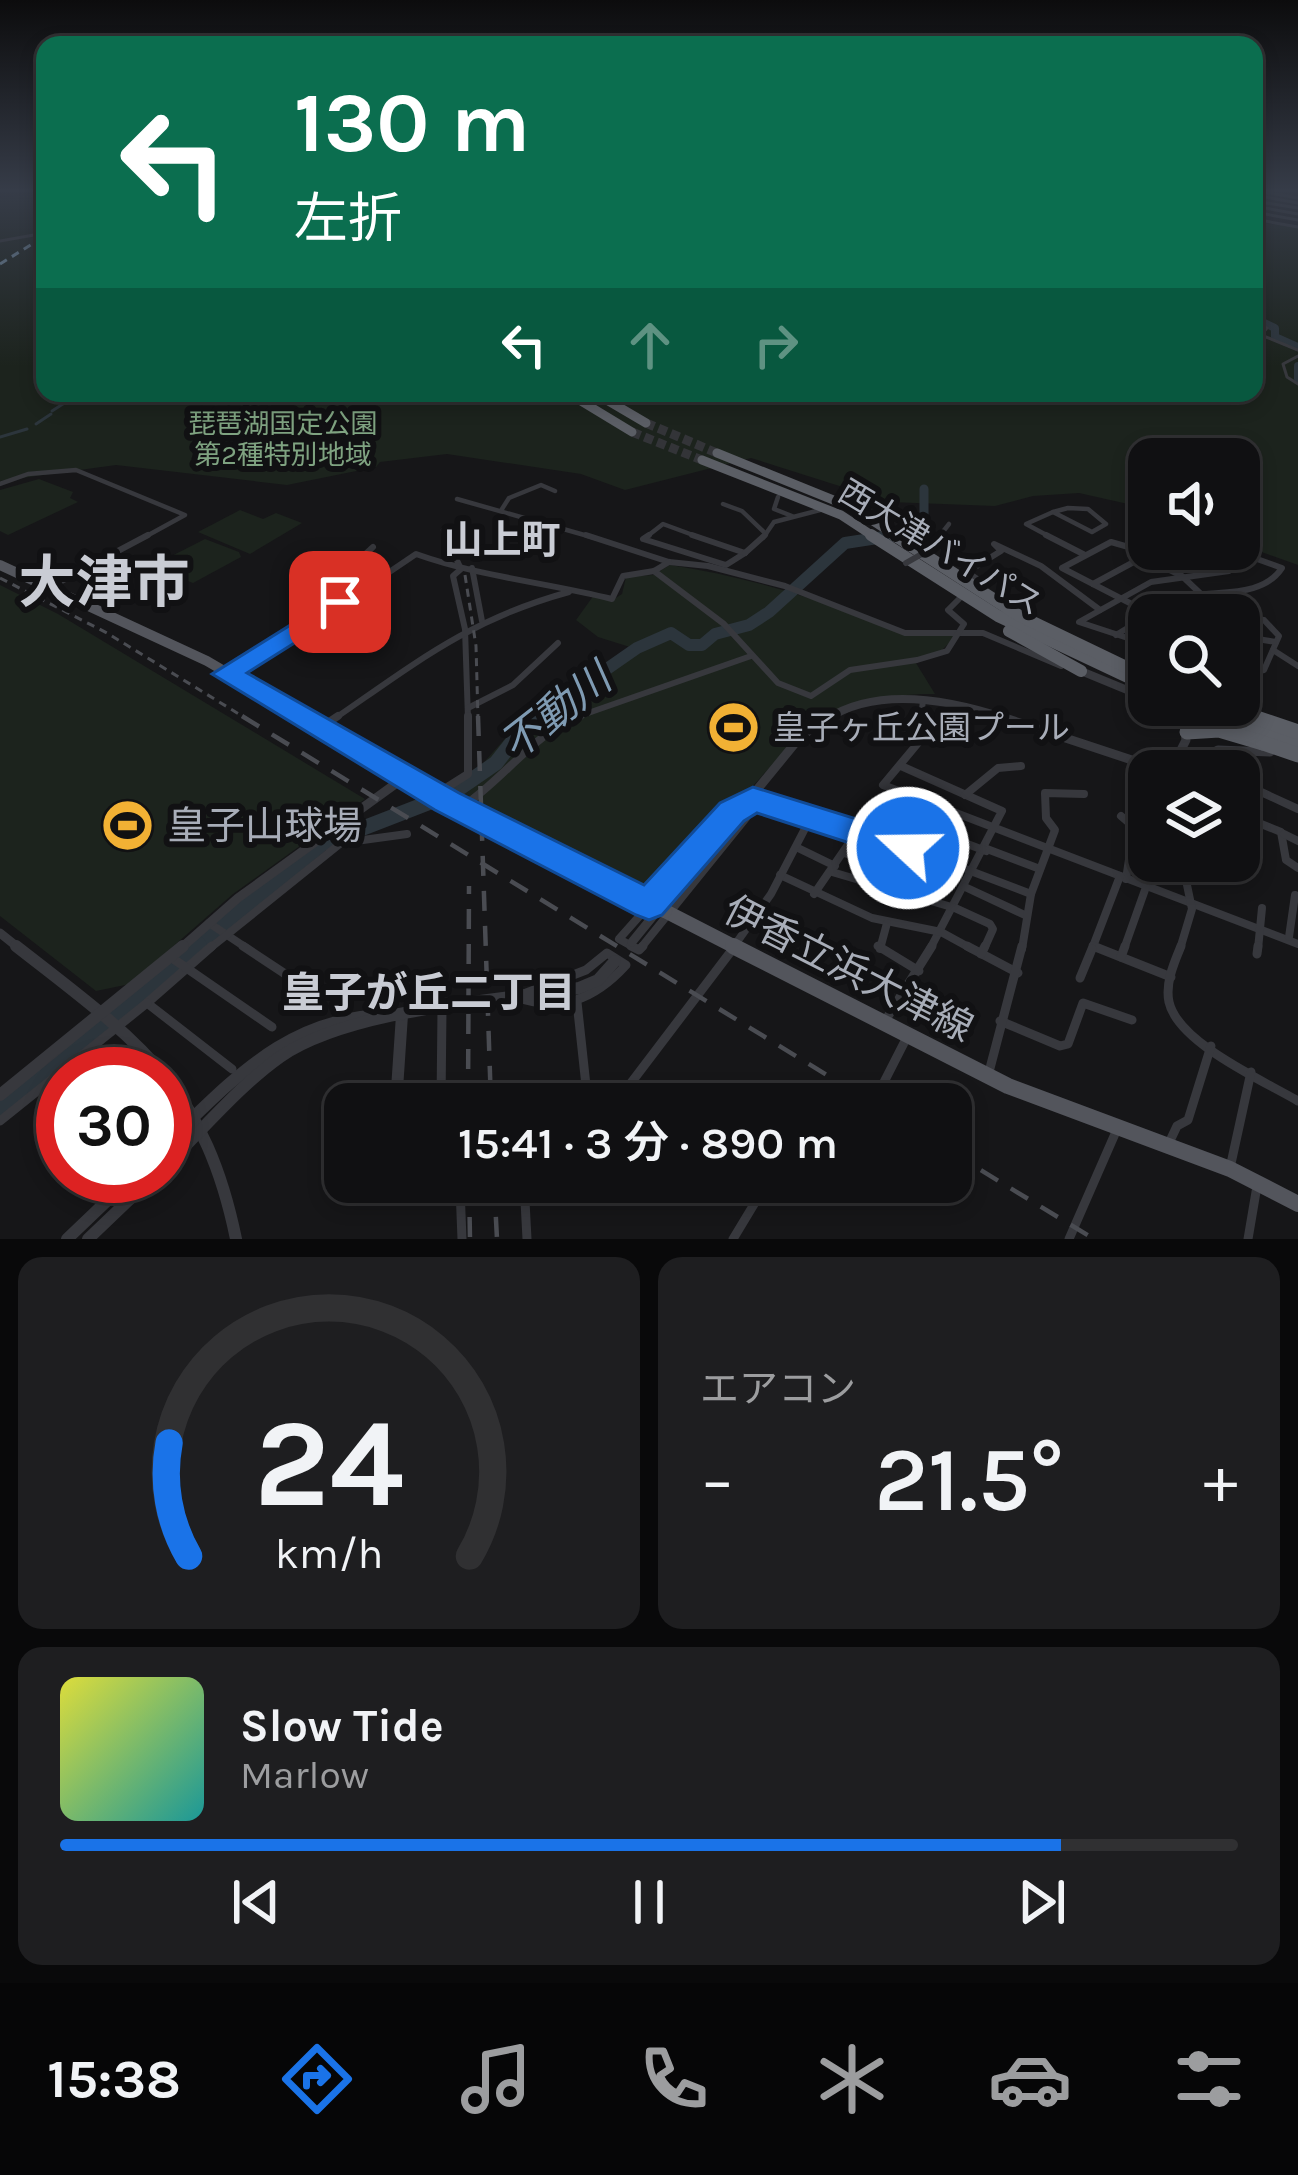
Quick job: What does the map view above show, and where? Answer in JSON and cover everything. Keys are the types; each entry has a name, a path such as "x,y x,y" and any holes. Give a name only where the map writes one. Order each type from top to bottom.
{"highway":[{"path":"584,402 632,432"},
{"path":"610,402 646,423"},
{"name":"西大津バイパス","path":"717,452 828,496 887,528 942,580 1035,637 1128,675"},
{"name":"西大津バイパス","path":"702,460 810,500 900,543 1018,615 1128,672"},
{"path":"942,580 995,622 1082,671"},
{"path":"1260,718 1271,734"},
{"path":"1256,726 1298,751"},
{"path":"1185,728 1298,732"}],"main road":[{"name":"伊香立浜大津線","path":"0,565 226,674 445,800 988,1076 1230,1168 1298,1204"}],"street":[{"path":"1263,335 1298,353 1282,364 1287,377 1298,384"},
{"path":"0,484 28,474 76,470 185,515 48,588"},
{"path":"502,509 509,498 541,485 555,490"},
{"path":"778,497 776,511 800,519"},
{"path":"457,499 669,562 726,565 747,554 779,520 800,519 820,510"},
{"path":"723,504 742,511 766,534"},
{"path":"1085,555 1025,524 1078,506 1103,517 1106,524 1092,532"},
{"path":"1052,512 1128,550"},
{"path":"747,554 663,524 643,539 694,562 785,586 905,634 982,633 1128,690"},
{"path":"906,563 927,551 949,524"},
{"path":"443,530 466,568 482,622"},
{"path":"1111,542 1062,568 1128,603"},
{"path":"973,589 983,583 967,572 1001,551 994,544 1041,566 1100,610"},
{"path":"340,602 321,593 374,548"},
{"path":"340,554 346,572"},
{"path":"226,674 416,554 612,598 623,576 654,572 669,562"},
{"path":"1208,594 1265,584 1282,568 1260,560"},
{"path":"1093,584 1128,564"},
{"path":"445,800 468,775 465,629 453,576 466,568"},
{"path":"1170,570 1201,594"},
{"path":"1128,638 1079,622 1151,582 1227,570"},
{"path":"654,572 724,624 778,682 811,695 862,667 942,656 963,632 964,624 948,610 958,599"},
{"path":"319,728 465,629 572,590"},
{"path":"1260,622 1280,633 1260,673"},
{"path":"1116,634 1128,627"},
{"path":"1260,642 1275,646 1298,666"},
{"path":"468,708 513,685 558,643"},
{"path":"445,800 493,787 562,722 751,656"},
{"path":"923,699 918,743 884,785 1293,940 1295,895"},
{"path":"632,942 811,726 836,713 923,699 991,710 1128,762"},
{"path":"1179,750 1189,726"},
{"path":"1231,749 1298,751"},
{"path":"883,1024 955,908 1002,811 901,766"},
{"path":"964,795 998,768 1021,766"},
{"path":"0,1121 209,923 406,776"},
{"path":"1260,791 1298,809"},
{"path":"988,1076 1018,973 1030,894 1054,830 1046,818 1045,793 1084,794"},
{"path":"753,800 746,818 660,908 619,939 638,950 660,908 732,812 753,800 857,829 1030,894"},
{"path":"814,894 876,804 901,811 922,801"},
{"path":"1121,816 1128,822"},
{"path":"631,1083 732,947 797,848 811,817"},
{"path":"1260,824 1298,841"},
{"path":"921,853 929,830 1040,869"},
{"path":"1281,832 1286,860 1298,868"},
{"path":"324,834 337,845"},
{"path":"22,1102 4,1091 108,1020 147,1003 225,933 337,845 407,834"},
{"path":"797,848 833,869 896,893 955,908 994,929 981,954"},
{"path":"896,893 908,848"},
{"path":"844,853 901,871"},
{"path":"1080,978 1128,854"},
{"path":"780,875 814,894 887,922 940,932 1018,973"},
{"path":"268,876 282,886"},
{"path":"1187,882 1191,902 1171,976 1170,1008 1177,1020 1211,1046 1298,1100"},
{"path":"964,887 1027,916"},
{"path":"1121,958 1146,887"},
{"path":"1257,954 1262,908"},
{"path":"887,922 877,947 919,971"},
{"path":"209,923 311,991"},
{"path":"0,933 178,1084 220,1160 236,1239"},
{"path":"1091,949 1171,976"},
{"path":"607,953 626,965 603,991 577,1002 545,1006 516,997 543,982 588,973 607,953"},
{"path":"170,957 272,1028"},
{"path":"192,1128 280,1057 328,1033 402,1015 585,986 615,961"},
{"path":"577,1002 586,1083"},
{"path":"147,1003 232,1070"},
{"path":"1000,1022 1060,1046 1068,1044 1083,1003 1132,1020"},
{"path":"441,1083 442,1009"},
{"path":"397,1083 402,1015"},
{"path":"884,1083 908,1036"},
{"path":"1168,1144 1178,1126 1188,1120 1211,1046"},
{"path":"1230,1168 1251,1072"},
{"path":"192,1133 200,1123"},
{"path":"1069,1239 1118,1126"},
{"path":"1248,1239 1258,1183"},
{"path":"67,1239 105,1203"},
{"path":"88,1239 126,1203"},
{"path":"459,1203 462,1239"},
{"path":"525,1203 527,1239"},
{"path":"733,1239 755,1203"}],"green space":[{"name":"琵琶湖国定公園 第2種特別地域","path":"0,250 36,250 36,402 1263,402 1263,250 1298,250 1298,565 1260,551 1260,438 1128,438 1128,504 1079,493 1033,496 995,506 890,502 751,458 625,490 581,474 447,454 380,462 376,467 287,485 116,465 0,481"},
{"path":"39,479 73,492 70,498 78,502 8,535 0,531 0,490"},
{"path":"240,510 263,519 276,513 302,523 250,554 198,532"},
{"path":"205,539 241,557 193,583 150,567"},
{"path":"670,565 783,590 910,634 957,635 939,653 916,663 935,694 872,700 813,720 656,892 563,854 442,795 470,778 511,732 633,648 598,637 576,620 594,595 611,601 622,594 626,577 653,575"},
{"path":"0,585 58,614 365,799 233,894 130,984 96,991 0,916"}],"waterway":[{"path":"1263,322 1275,328 1275,337 1298,347"},
{"path":"1298,366 1298,379"},
{"path":"52,411 66,402"},
{"path":"36,424 51,414"},
{"path":"0,437 27,429"},
{"name":"不動川","path":"882,537 924,530 924,489"},
{"name":"不動川","path":"882,537 897,535"},
{"name":"不動川","path":"535,719 637,648 671,633 689,645 702,645 715,634 749,625 845,543 882,537"},
{"name":"不動川","path":"194,949 322,844 451,794 496,763 525,726 540,716"},
{"name":"不動川","path":"0,1108 197,946"}],"ferry route":[{"path":"0,264 23,250"}],"tunnel":[{"path":"646,423 717,453"},
{"path":"632,432 702,460"}],"railway":[{"path":"465,575 476,646 478,719"},
{"path":"0,578 107,633 247,719"},
{"path":"242,716 483,864"},
{"path":"478,716 483,864"},
{"path":"483,864 840,1083"},
{"path":"483,864 490,1083"},
{"path":"468,1083 469,886"},
{"path":"972,1165 1094,1239"},
{"path":"469,1203 470,1239"},
{"path":"495,1203 497,1239"}],"place":[{"name":"皇子ヶ丘公園プール","path":"734,727"},
{"name":"皇子山球場","path":"128,825"}],"district":[{"name":"山上町","path":"502,539"},
{"name":"大津市","path":"104,582"},
{"name":"皇子が丘二丁目","path":"429,992"}],"route":[{"path":"340,602 323,617 226,674 447,801 649,904 732,812 753,800 908,848"}]}
